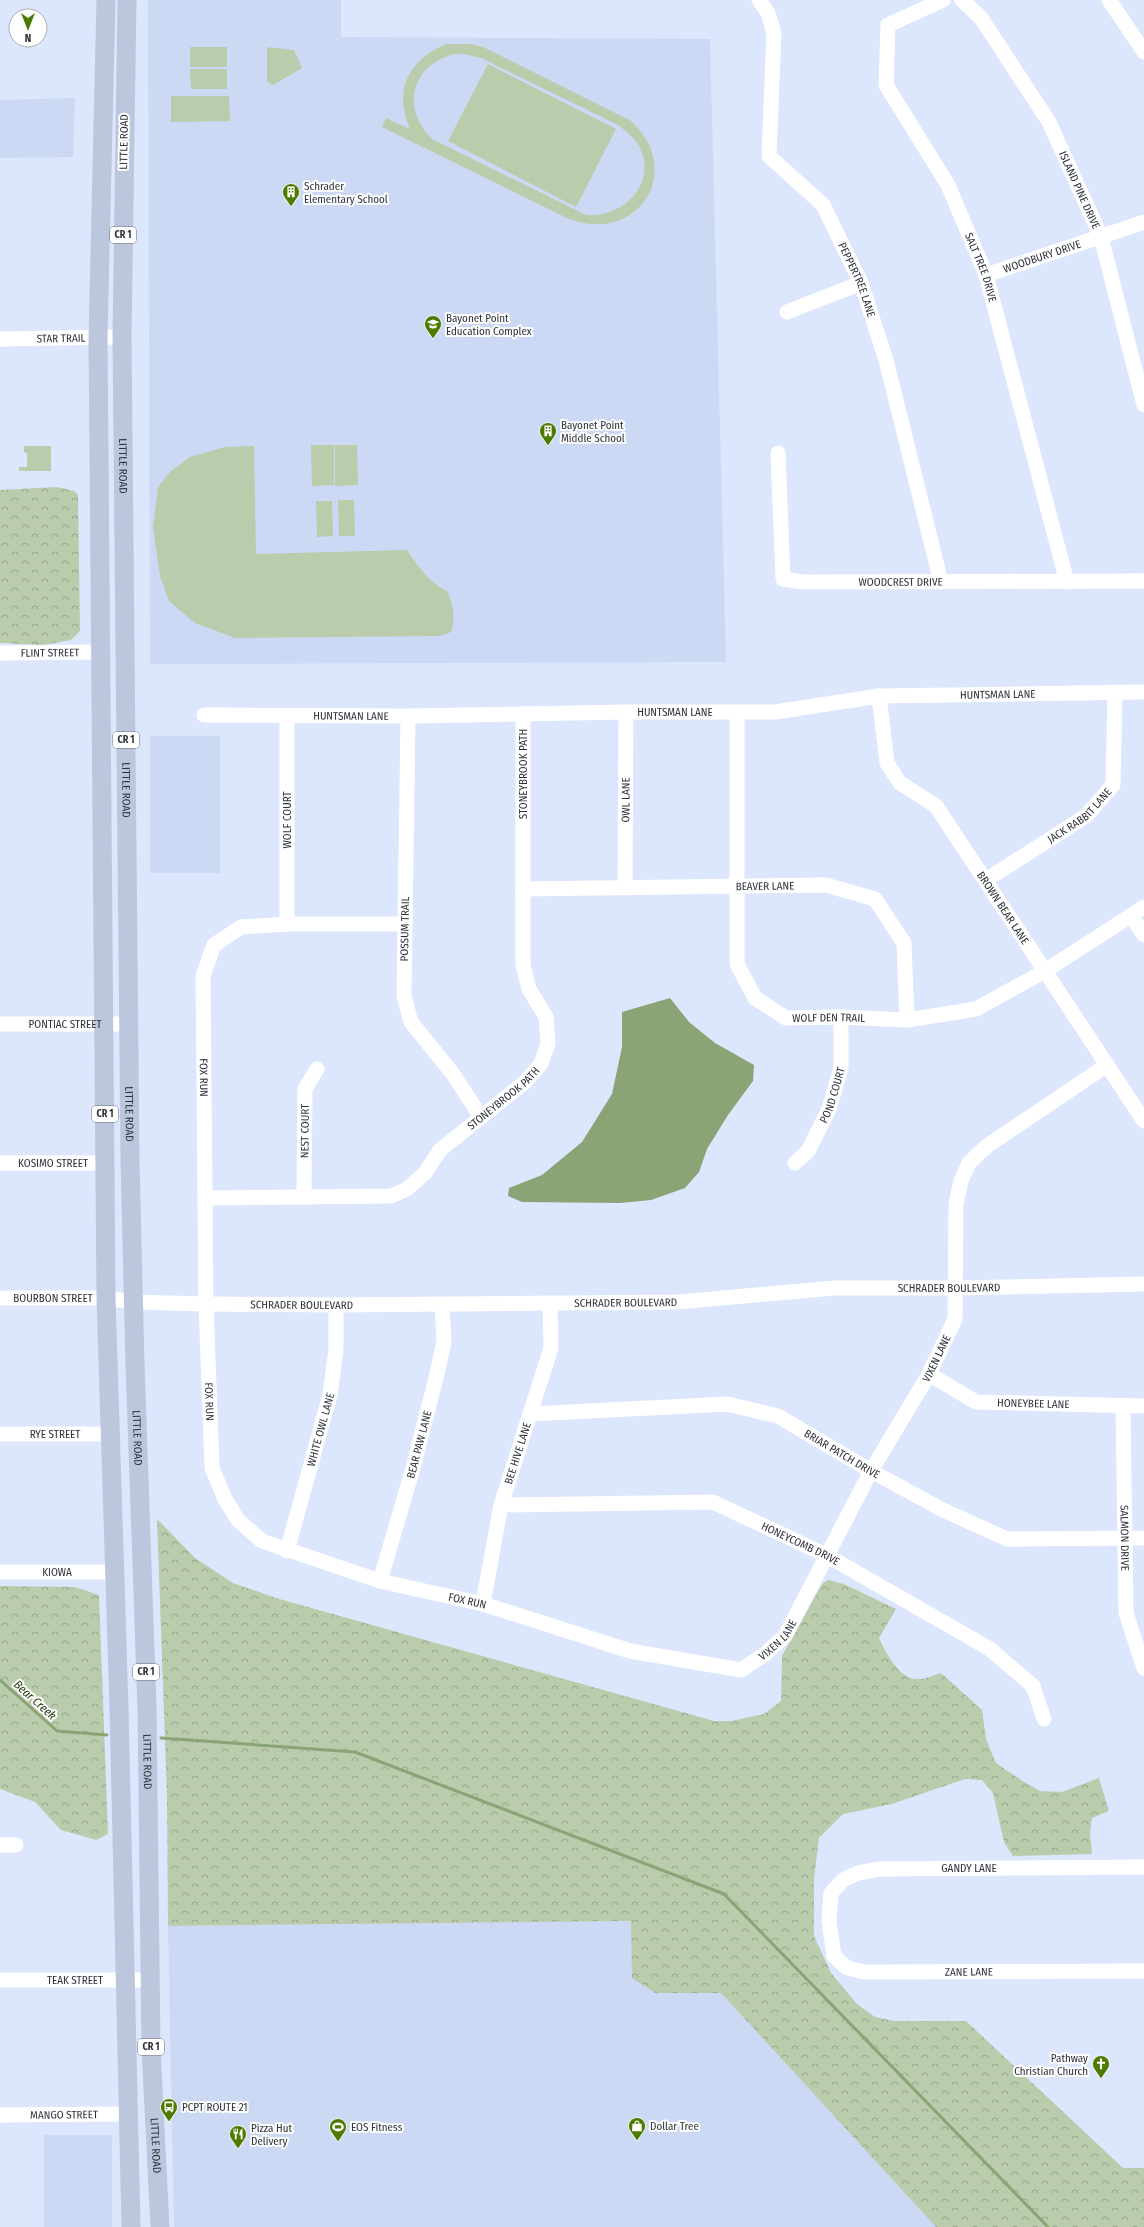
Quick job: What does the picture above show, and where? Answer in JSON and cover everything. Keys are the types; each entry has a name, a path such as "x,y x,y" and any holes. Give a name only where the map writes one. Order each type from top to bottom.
{"main road":[{"name":"LITTLE ROAD","path":"106,0 98,337 106,1298 115,1572 127,2114 131,2227"},
{"name":"LITTLE ROAD","path":"127,0 122,337 129,1024 134,1302 147,1708 150,1980 160,2227"}],"street":[{"name":"PEPPERTREE LANE","path":"759,0 768,13 774,32 769,156 824,205 862,283 886,360 941,582"},
{"name":"SALT TREE DRIVE","path":"942,0 888,25 886,85 948,186 986,275 1067,582"},
{"name":"ISLAND PINE DRIVE","path":"962,0 981,18 1049,122 1101,237 1144,405"},
{"path":"1109,0 1144,52"},
{"name":"WOODBURY DRIVE","path":"986,275 1144,222"},
{"path":"787,312 862,283"},
{"name":"STAR TRAIL","path":"0,339 122,337"},
{"name":"WOODCREST DRIVE","path":"778,453 783,579 803,582 1144,581"},
{"name":"FLINT STREET","path":"0,653 100,652"},
{"name":"JACK RABBIT LANE","path":"986,880 1086,816 1113,785 1115,692"},
{"name":"HUNTSMAN LANE","path":"204,716 408,716 626,712 737,713 775,712 879,696 1144,692"},
{"name":"BROWN BEAR LANE","path":"879,696 887,763 900,783 936,806 1144,1120"},
{"name":"OWL LANE","path":"625,888 626,712"},
{"name":"WOLF DEN TRAIL","path":"737,713 737,964 755,998 786,1018 841,1017 907,1020 976,1009 1045,972 1144,907"},
{"name":"STONEYBROOK PATH","path":"206,1198 391,1196 407,1189 425,1173 440,1150 526,1082 541,1064 548,1043 546,1017 529,989 523,964 522,714"},
{"name":"WOLF COURT","path":"287,924 288,716"},
{"name":"POSSUM TRAIL","path":"408,716 404,996 411,1022 453,1074 481,1117"},
{"name":"BEAVER LANE","path":"523,889 826,884 874,899 904,943 907,1020"},
{"path":"1131,916 1144,935"},
{"name":"FOX RUN","path":"405,924 287,924 241,927 214,945 203,976 206,1304 212,1468 225,1499 238,1520 262,1542 380,1582 483,1604 630,1651 741,1670"},
{"name":"POND COURT","path":"794,1163 808,1151 829,1108 841,1068 841,1017"},
{"name":"PONTIAC STREET","path":"0,1024 129,1024"},
{"name":"VIXEN LANE","path":"741,1670 766,1654 785,1636 826,1555 871,1472 929,1374 955,1319 956,1203 961,1181 969,1163 987,1146 1107,1065"},
{"name":"NEST COURT","path":"304,1197 305,1089 317,1069"},
{"name":"KOSIMO STREET","path":"0,1163 106,1163"},
{"name":"SCHRADER BOULEVARD","path":"106,1298 134,1302 336,1305 678,1302 834,1288 955,1288 1144,1284"},
{"name":"BOURBON STREET","path":"0,1298 106,1298"},
{"name":"BEE HIVE LANE","path":"483,1604 501,1505 551,1348 550,1303"},
{"name":"WHITE OWL LANE","path":"287,1551 330,1395 336,1349 336,1305"},
{"name":"BEAR PAW LANE","path":"380,1582 413,1468 436,1378 444,1342 442,1305"},
{"name":"HONEYBEE LANE","path":"929,1374 976,1402 1144,1406"},
{"name":"BRIAR PATCH DRIVE","path":"531,1414 728,1404 778,1416 871,1472 943,1510 1007,1539 1144,1538"},
{"name":"SALMON DRIVE","path":"1123,1406 1126,1613 1144,1668"},
{"name":"RYE STREET","path":"0,1434 111,1434"},
{"name":"HONEYCOMB DRIVE","path":"501,1505 713,1502 826,1555 990,1649 1033,1686 1044,1718"},
{"name":"KIOWA","path":"0,1572 115,1572"},
{"path":"0,1845 16,1845"},
{"name":"GANDY LANE","path":"829,1921 831,1893 842,1880 858,1873 880,1869 1144,1867"},
{"name":"ZANE LANE","path":"829,1921 834,1956 847,1968 865,1972 1144,1971"},
{"name":"TEAK STREET","path":"0,1980 150,1980"},
{"name":"MANGO STREET","path":"0,2115 127,2114"}],"shaded area":[{"name":"Bayonet Point Education Complex","path":"148,0 341,0 341,37 710,39 726,662 150,664"},
{"path":"75,98 73,157 0,158 0,100"},
{"path":"150,736 220,736 220,873 150,873"},
{"path":"670,998 689,1022 715,1043 754,1065 753,1081 728,1115 707,1149 699,1172 685,1188 651,1200 620,1203 522,1202 508,1196 509,1188 542,1175 582,1142 612,1094 622,1047 622,1012"},
{"path":"631,1921 655,1993 721,1993 936,2227 174,2227 168,1926"},
{"path":"44,2135 112,2135 112,2227 44,2227"}],"green space":[{"path":"446,44 472,44 483,47 631,121 647,141 654,162 653,182 645,200 631,214 613,222 590,224 565,217 382,127 386,118 410,129 405,115 403,101 407,78 413,68 433,51","holes":["455,54 464,54 481,58 618,125 625,130 639,146 644,163 644,176 632,197 623,205 611,211 599,215 586,215 432,139 422,127 416,114 414,101 415,89 420,77 429,67 440,59"]},
{"path":"190,47 227,47 227,67 190,67"},
{"path":"267,47 294,50 302,68 273,85 267,81"},
{"path":"488,64 616,129 576,207 448,141"},
{"path":"190,69 227,69 227,89 191,89"},
{"path":"171,96 229,96 230,121 171,122"},
{"path":"311,445 334,445 334,485 312,486"},
{"path":"335,445 357,445 358,485 335,486"},
{"path":"24,446 51,446 51,471 19,471 19,467 27,467 27,453 24,452"},
{"path":"254,446 256,554 407,550 425,574 435,584 448,592 453,612 453,627 451,632 440,636 235,638 195,623 169,601 160,576 153,527 158,487 170,472 190,457 225,447"},
{"path":"57,487 74,491 78,495 80,631 71,640 43,645 0,643 0,490"},
{"path":"338,500 354,500 355,536 339,536"},
{"path":"316,501 332,501 333,536 317,537"},
{"path":"157,1519 195,1558 233,1583 276,1598 714,1721 731,1721 764,1714 781,1701 782,1656 822,1584 828,1580 844,1584 896,1609 879,1638 894,1665 906,1676 912,1678 919,1679 941,1673 982,1710 986,1739 996,1763 1040,1791 1062,1792 1099,1778 1109,1811 1092,1818 1090,1834 1092,1854 1013,1856 1004,1842 993,1793 982,1780 965,1779 892,1804 843,1814 819,1838 814,1879 814,1936 831,1973 857,2004 875,2017 894,2021 966,2021 1123,2168 1144,2168 1144,2227 936,2227 721,1993 655,1993 632,1978 631,1921 168,1926 167,1796"},
{"path":"0,1586 75,1587 99,1595 108,1834 96,1840 61,1830 35,1802 0,1789"}],"waterway":[{"name":"Bear Creek","path":"0,1680 57,1731 107,1735"},
{"path":"161,1738 355,1752 724,1894 1048,2227"}],"place":[{"name":"Schrader Elementary School","path":"291,207"},
{"name":"Bayonet Point Education Complex","path":"433,339"},
{"name":"Bayonet Point Middle School","path":"548,446"},
{"name":"Pathway Christian Church","path":"1101,2079"},
{"name":"PCPT ROUTE 21","path":"169,2122"},
{"name":"Dollar Tree","path":"637,2141"},
{"name":"EOS Fitness","path":"338,2142"},
{"name":"Pizza Hut Delivery","path":"238,2149"}]}
